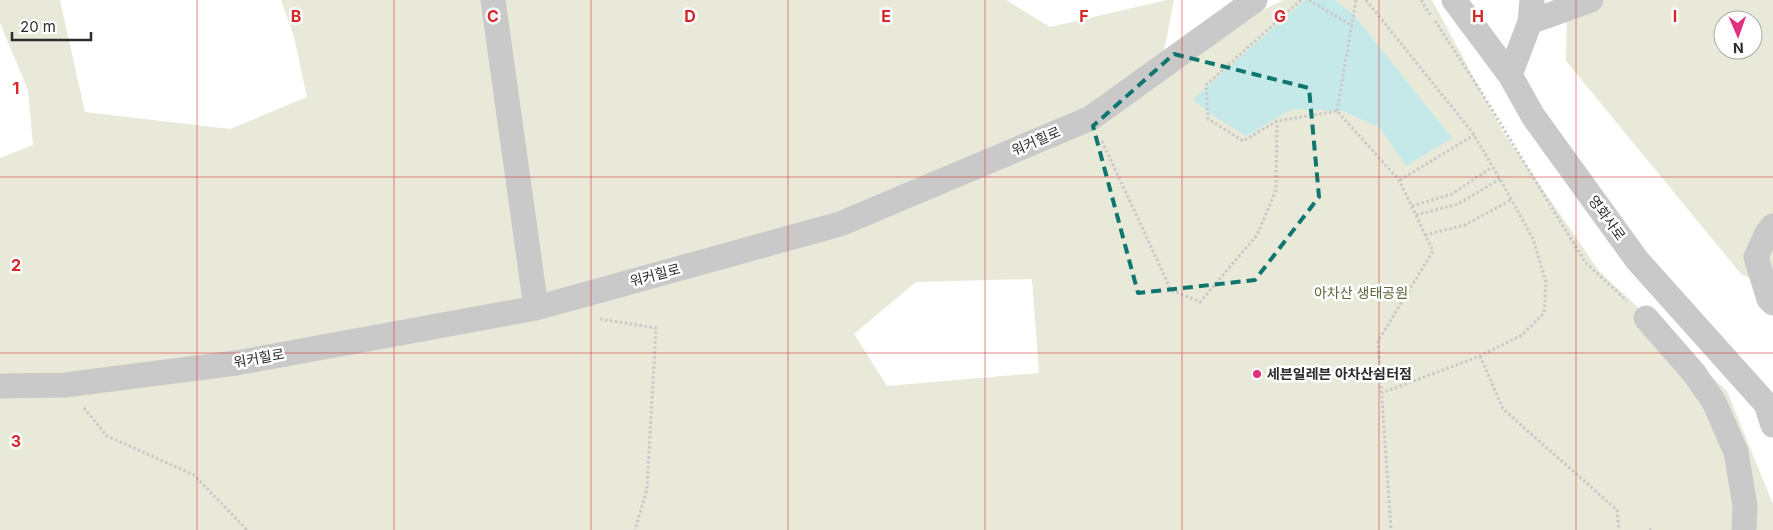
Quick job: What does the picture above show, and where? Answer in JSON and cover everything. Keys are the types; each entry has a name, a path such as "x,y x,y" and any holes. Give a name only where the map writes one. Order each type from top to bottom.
{"street":[{"path":"493,0 536,308"},
{"name":"워커힐로","path":"0,386 65,385 236,363 536,308 840,224 1091,118 1255,0"},
{"name":"영화사로","path":"1454,0 1510,75 1533,116 1637,260 1766,404 1773,425"},
{"path":"1510,75 1531,11 1591,0"},
{"path":"1773,226 1767,233 1756,257 1769,299 1773,304"},
{"path":"1646,318 1694,373 1714,402 1736,452 1745,506 1744,530"}],"path":[{"path":"1302,0 1206,85 1208,120 1243,141 1277,121 1336,111"},
{"path":"1309,0 1351,25"},
{"path":"1336,111 1356,0"},
{"path":"1366,0 1474,135 1533,239 1546,282 1544,313 1522,335 1480,356 1382,393"},
{"path":"1421,0 1480,90 1586,262 1646,318"},
{"path":"1336,111 1399,180 1433,251 1378,341 1391,530"},
{"path":"1091,118 1171,290 1200,302 1257,235 1276,190 1277,121"},
{"path":"1399,180 1474,135"},
{"path":"1412,206 1452,194 1492,167"},
{"path":"1416,215 1458,204 1500,179"},
{"path":"1425,235 1465,225 1511,200"},
{"path":"591,317 656,328 647,489 635,530"},
{"path":"1480,356 1503,409 1617,510 1619,530"},
{"path":"65,385 107,436 194,475 246,530"},
{"path":"1649,530 1654,530"}],"highlighted area":[{"path":"1174,54 1309,88 1319,197 1255,280 1138,293 1093,126"}],"green space":[{"name":"아차산 생태공원","path":"0,0 60,0 85,112 230,129 307,97 294,37 281,0 1006,0 1050,27 1174,0 1163,56 1284,0 1432,0 1502,130 1599,271 1727,391 1773,504 1773,530 0,530 0,158 33,145 28,90 0,23","holes":["1032,279 1039,373 887,386 854,334 916,282"]},
{"path":"1567,0 1773,0 1773,290 1741,274 1566,61"}],"water":[{"path":"1305,0 1334,0 1353,14 1452,138 1406,166 1380,128 1343,111 1292,109 1246,136 1209,113 1193,99"}],"place":[{"name":"세븐일레븐 아차산쉼터점","path":"1257,374"}]}
